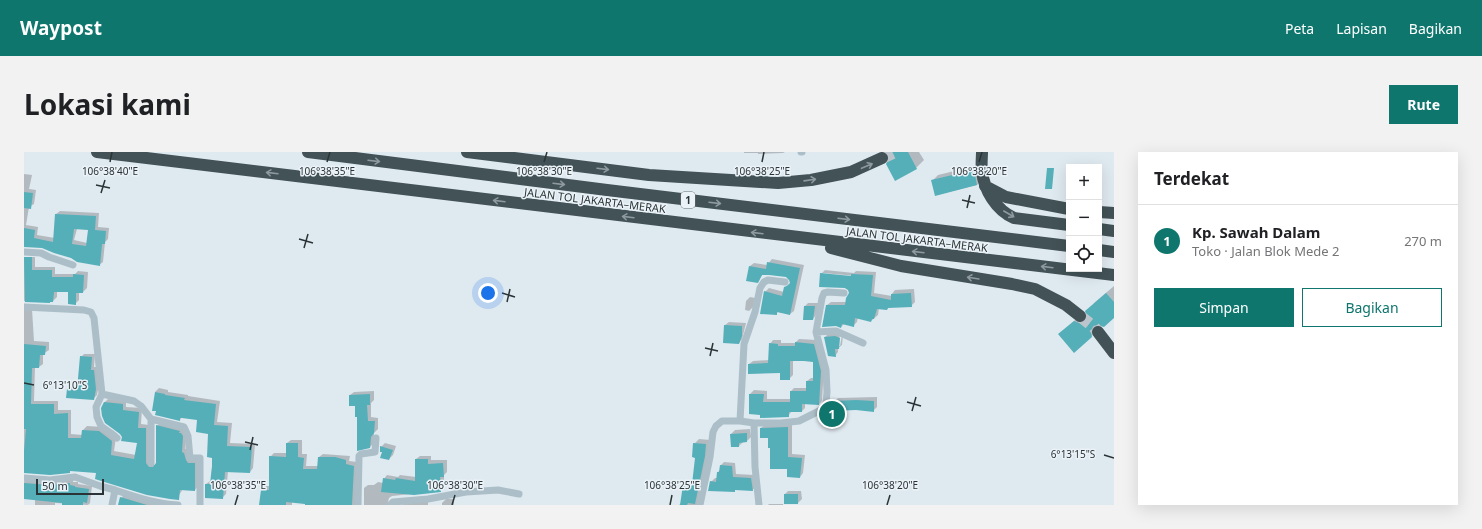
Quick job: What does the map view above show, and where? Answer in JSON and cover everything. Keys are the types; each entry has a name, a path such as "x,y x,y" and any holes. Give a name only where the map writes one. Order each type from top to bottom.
{"highway":[{"name":"JALAN TOL JAKARTA–MERAK","path":"97,152 796,238 1114,275"},
{"name":"JALAN TOL JAKARTA–MERAK","path":"308,152 1066,246"},
{"path":"467,152 649,175 778,184 811,180 852,172 882,158"},
{"path":"982,152 982,171 985,186 993,200 1000,208 1007,214 1022,219 1066,225"},
{"path":"985,186 1006,197 1066,208"},
{"path":"1102,212 1114,213"},
{"path":"1102,229 1114,231"},
{"path":"796,238 901,266 1035,289 1066,305 1080,316"},
{"path":"1102,250 1114,252"},
{"path":"1098,332 1114,353"}],"street":[{"path":"24,252 37,252 49,258 73,265"},
{"path":"740,421 744,344 755,312 760,288 764,282 768,280 785,282"},
{"path":"700,505 710,457 713,432 716,426 722,421 781,423 799,421 823,409 826,403 827,392 826,370 816,332 824,294 828,292 844,293"},
{"path":"24,307 84,310 91,312 94,318 102,394 96,407 97,417 101,426 117,438"},
{"path":"816,332 836,331 863,343"},
{"path":"102,394 134,401 141,406 151,419 151,463"},
{"path":"151,419 184,427 188,436 190,458 200,458 200,505"},
{"path":"754,423 755,467 759,505"},
{"path":"358,505 359,456 361,454 375,452 376,438"},
{"path":"24,478 50,480 75,477 144,500 178,505"},
{"path":"112,505 115,490"},
{"path":"390,505 393,502 428,499 466,492 498,490 519,494"}],"building":[{"path":"886,152 908,152 917,169 895,181 886,164 889,158"},
{"path":"1047,168 1054,168 1052,189 1045,189"},
{"path":"974,170 977,185 935,196 931,180"},
{"path":"24,192 33,193 31,209 24,208"},
{"path":"55,214 96,216 95,230 106,231 105,244 102,244 100,266 77,262 71,258 42,248 24,247 24,228 35,230 34,238 53,242","holes":["74,229 88,230 86,246 72,244"]},
{"path":"24,257 32,257 32,270 52,270 52,277 73,277 73,274 84,275 83,293 76,293 76,305 68,304 68,292 54,292 53,302 50,303 25,302"},
{"path":"767,262 800,268 790,315 777,312 777,315 760,314 764,291 782,296 784,287 790,283 786,277 769,275 762,275 758,283 746,281 749,266 766,269"},
{"path":"820,273 851,276 851,274 873,275 871,296 891,300 891,294 911,293 912,307 888,308 887,310 877,309 874,319 872,319 871,322 855,318 854,327 842,324 841,328 836,326 822,327 826,305 845,305 846,298 849,293 845,288 819,287"},
{"path":"1106,293 1114,302 1114,318 1104,327 1097,325 1093,326 1091,333 1092,337 1074,353 1058,334 1074,321 1079,323 1086,321 1087,317 1085,311"},
{"path":"804,306 815,306 813,320 803,320"},
{"path":"724,325 742,326 742,336 739,344 723,343"},
{"path":"835,336 840,338 839,349 835,349 836,357 828,356 824,337"},
{"path":"795,342 814,344 821,371 819,405 802,404 802,412 789,412 789,417 760,418 760,415 749,414 749,394 764,394 763,402 790,402 790,391 806,391 806,381 813,381 813,362 804,361 790,361 790,380 780,380 780,373 748,374 748,364 768,363 769,343 778,344 778,346 795,346"},
{"path":"24,344 46,346 45,355 40,355 39,368 32,368 31,404 54,404 54,414 68,413 68,438 81,438 82,430 99,431 112,441 111,455 134,459 137,443 121,441 122,437 120,434 105,423 102,416 101,408 104,402 123,404 123,410 139,412 138,428 146,428 146,463 149,467 153,467 156,463 156,425 180,431 179,433 183,436 182,452 184,453 188,463 195,463 195,491 180,490 179,500 147,495 101,481 95,479 96,473 70,471 70,473 50,475 24,473 26,429 24,429"},
{"path":"80,356 92,357 91,370 94,370 96,389 94,400 66,398 67,389 77,390"},
{"path":"155,392 185,398 184,400 216,404 214,425 228,426 227,446 252,447 250,473 225,472 223,499 205,498 205,484 210,484 212,466 212,458 207,457 208,434 196,432 197,420 180,418 180,421 155,415 156,411 152,411"},
{"path":"370,394 370,405 367,405 368,421 375,421 374,433 371,437 370,448 357,451 357,417 355,417 355,406 349,406 349,395"},
{"path":"833,401 874,401 874,412 856,410 833,411"},
{"path":"788,427 788,457 802,458 800,478 787,477 787,469 770,469 770,448 768,448 768,438 760,438 760,428"},
{"path":"747,433 747,442 739,443 739,447 731,447 730,434"},
{"path":"286,443 298,443 298,457 304,458 303,469 317,469 318,457 335,457 346,460 346,464 354,466 352,505 305,505 286,502 286,505 259,505 261,490 269,490 269,456 286,457"},
{"path":"693,443 706,444 695,504 688,503 687,505 680,505 683,485 692,486 695,458 692,457"},
{"path":"380,446 393,450 389,460 380,458 382,452 380,452"},
{"path":"415,459 428,459 428,464 443,463 444,477 440,477 441,492 414,495 381,492 383,478 395,480 396,478 415,481"},
{"path":"720,465 732,466 733,477 751,478 753,491 708,491 710,481 716,482 717,472 719,472"},
{"path":"24,483 50,485 70,483 70,485 75,487 89,489 87,503 83,502 83,505 62,505 62,503 24,499"},
{"path":"784,494 798,494 798,504 784,504"},
{"path":"120,497 137,502 147,505 118,505"}],"tunnel":[{"path":"882,158 895,152"},
{"path":"1080,316 1098,332"}],"place":[{"name":"Kp. Sawah Dalam","path":"832,414"}]}
